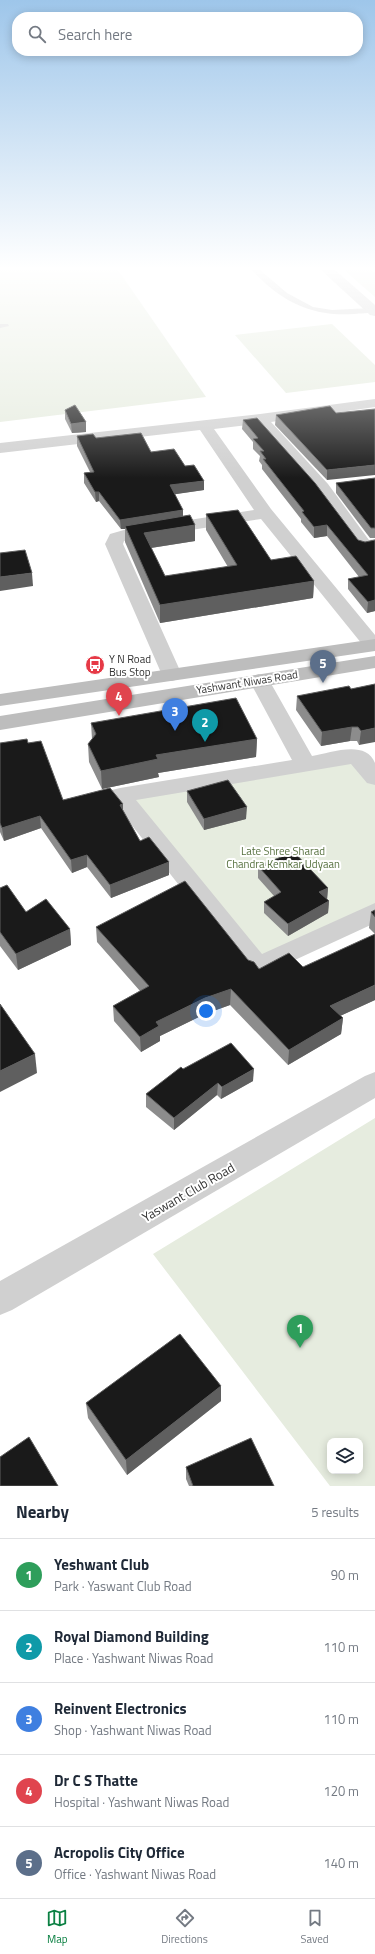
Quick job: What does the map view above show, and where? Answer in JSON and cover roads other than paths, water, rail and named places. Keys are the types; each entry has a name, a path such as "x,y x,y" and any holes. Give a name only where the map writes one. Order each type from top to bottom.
{"main road":[{"name":"Yashwant Niwas Road","path":"0,700 172,675 374,651"},
{"name":"Yashwant Niwas Road","path":"0,723 259,680 374,651"}],"street":[{"path":"0,448 260,419 375,403"},
{"path":"260,419 330,487 364,546 375,544"},
{"path":"204,425 265,513 374,651"},
{"path":"172,675 114,544 116,538 124,535 265,513"},
{"path":"259,680 306,765"},
{"path":"375,778 358,756 120,795 258,967 375,912"},
{"name":"Yaswant Club Road","path":"0,1299 375,1084"}],"place":[{"name":"Y N Road Bus Stop","path":"95,665"},
{"name":"Acropolis City Office","path":"323,683"},
{"name":"Dr C S Thatte","path":"119,716"},
{"name":"Reinvent Electronics","path":"175,731"},
{"name":"Royal Diamond Building","path":"205,742"},
{"name":"Yeshwant Club","path":"300,1348"}],"park label":[{"name":"Late Shree Sharad Chandra Kemkar Udyaan","path":"283,857"}]}
